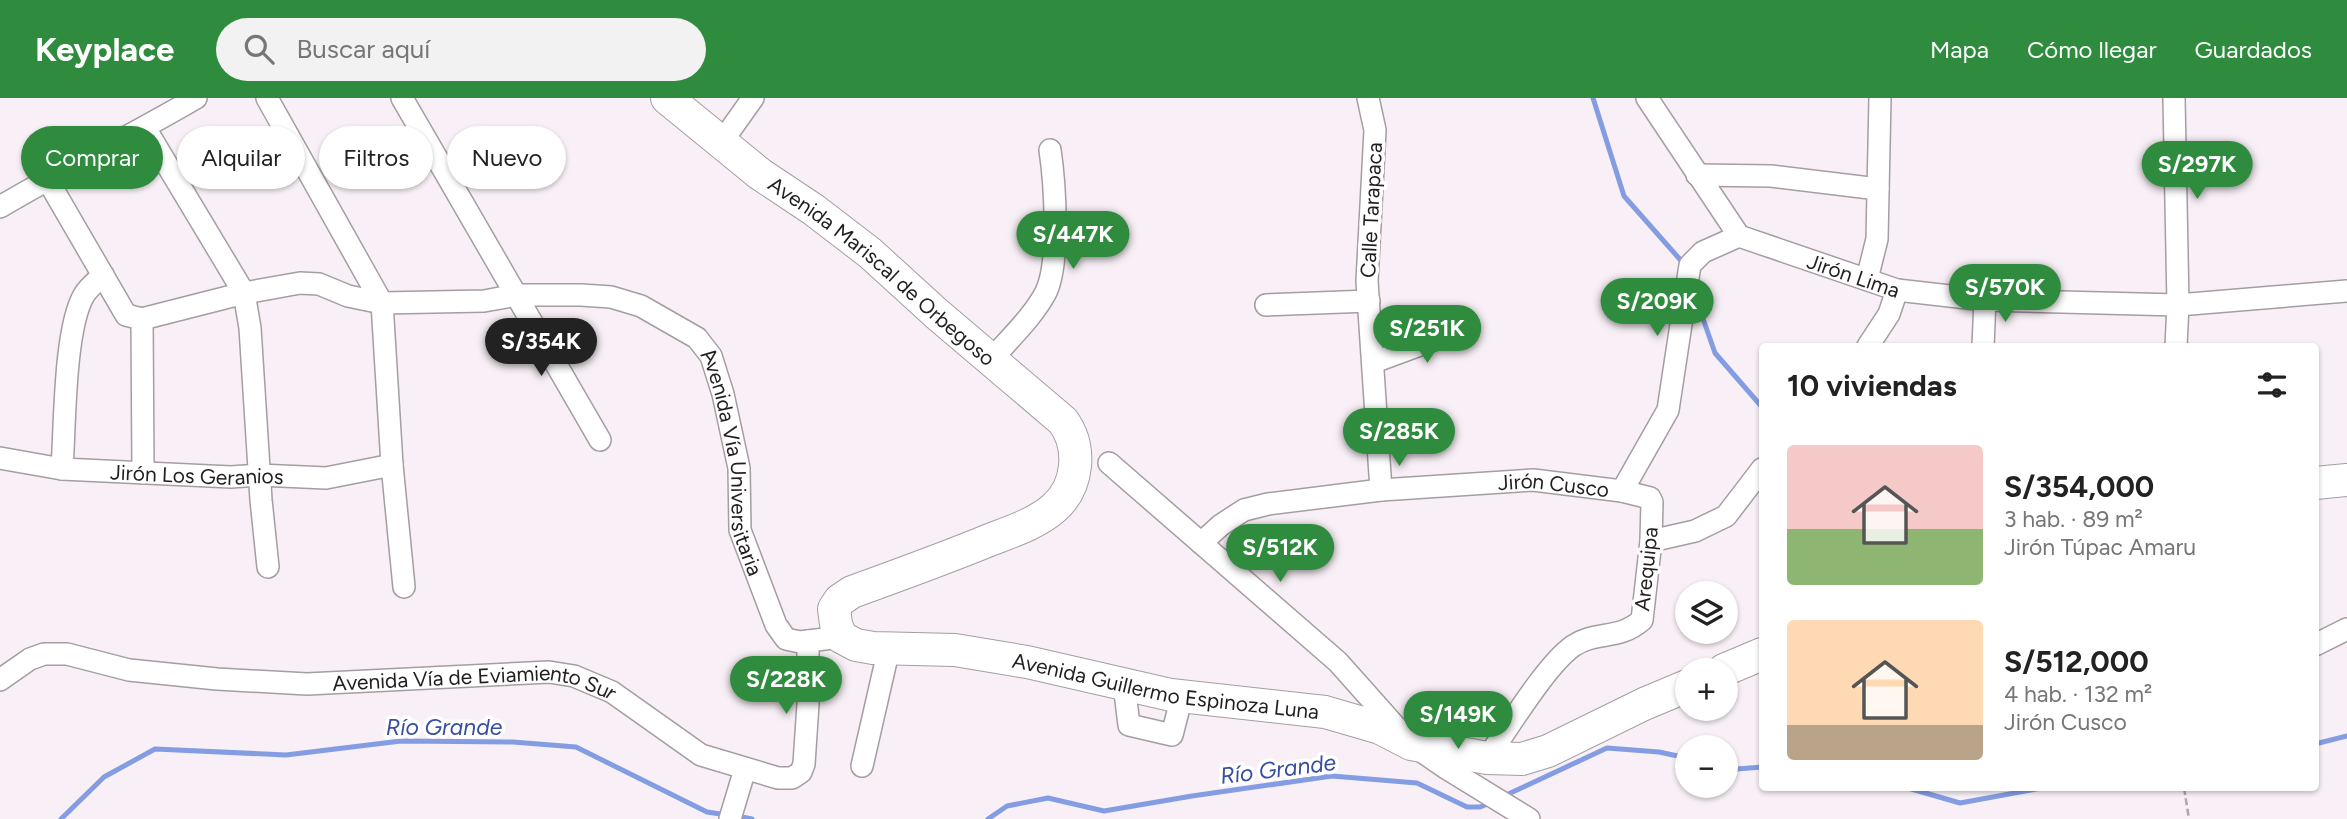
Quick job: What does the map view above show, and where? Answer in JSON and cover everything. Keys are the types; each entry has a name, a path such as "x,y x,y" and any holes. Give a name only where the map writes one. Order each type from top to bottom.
{"highway":[{"name":"Avenida Mariscal de Orbegoso","path":"667,98 760,174 814,210 870,253 1063,421 1071,432 1076,460 1074,474 1067,490 1054,507 1025,525 947,558 852,592 840,600 834,609 836,624 842,637"},
{"path":"2319,483 2347,480"},
{"name":"Avenida Guillermo Espinoza Luna","path":"842,637 856,645 955,650 1027,662 1182,696 1325,712 1380,728 1411,744 1487,758 1522,759 1548,751 1675,691"},
{"path":"1738,664 1759,655"}],"street":[{"path":"148,126 196,98"},
{"path":"267,98 382,303 392,465 404,587"},
{"path":"402,98 600,440"},
{"path":"721,143 753,98"},
{"name":"Calle Tarapaca","path":"1368,98 1375,130 1367,281 1381,491"},
{"path":"1647,98 1739,236"},
{"path":"1867,279 1877,239 1880,98"},
{"path":"2174,98 2178,305 2176,343"},
{"path":"991,360 1039,303 1052,275 1055,206 1050,150"},
{"path":"163,158 244,293 250,328 268,567"},
{"path":"1697,176 1771,176 1878,189"},
{"path":"0,207 30,189"},
{"path":"53,189 126,315 142,319 143,473"},
{"name":"Jirón Lima","path":"1739,236 1897,290 1985,300 2178,305 2347,291"},
{"name":"Jirón Cusco","path":"1201,543 1221,525 1244,510 1268,504 1381,491 1533,480 1622,491 1668,410 1690,265 1703,252 1739,236"},
{"path":"62,469 70,350 76,313 85,293 103,275"},
{"name":"Avenida Vía Universitaria","path":"142,319 244,293 300,283 319,284 348,296 382,303 484,301 517,295 611,297 641,306 697,338 711,356 723,394 739,468 740,530 776,625 786,639 808,641 842,637"},
{"path":"1870,343 1889,314 1897,290"},
{"path":"1983,343 1985,300"},
{"path":"1266,305 1368,301"},
{"path":"1374,362 1466,328"},
{"name":"Jirón Los Geranios","path":"0,458 62,469 230,477 259,475 326,478 392,465"},
{"path":"1109,463 1338,662 1411,744 1526,817"},
{"path":"1651,541 1695,531 1726,516 1759,473"},
{"name":"Arequipa","path":"1487,758 1549,670 1572,647 1595,636 1622,634 1642,620 1651,541 1652,502 1646,495 1622,491"},
{"path":"2319,643 2347,629"},
{"name":"Avenida Vía de Eviamiento Sur","path":"0,680 30,659 44,654 67,654 129,670 307,684 549,672 574,676 612,692 701,755 743,775 792,778 801,772 808,704 808,641"},
{"path":"862,766 889,648"},
{"path":"730,819 743,775"}],"path":[{"path":"2185,791 2189,819"}],"waterway":[{"path":"1593,98 1624,196 1684,264"},
{"path":"1693,290 1715,353 1759,404"},
{"name":"Río Grande","path":"2319,743 2347,736"},
{"name":"Río Grande","path":"61,819 104,777 155,749 286,755 401,741 513,742 576,747 707,812 727,815"},
{"name":"Río Grande","path":"1502,797 1607,748 1675,755"},
{"name":"Río Grande","path":"1738,769 1759,767"},
{"name":"Río Grande","path":"988,819 1007,806 1048,798 1104,811 1332,776 1417,783 1467,807 1480,807 1490,803"},
{"name":"Río Grande","path":"1918,791 1960,803 2026,791"},
{"name":"Río Grande","path":"737,816 752,819"}]}
